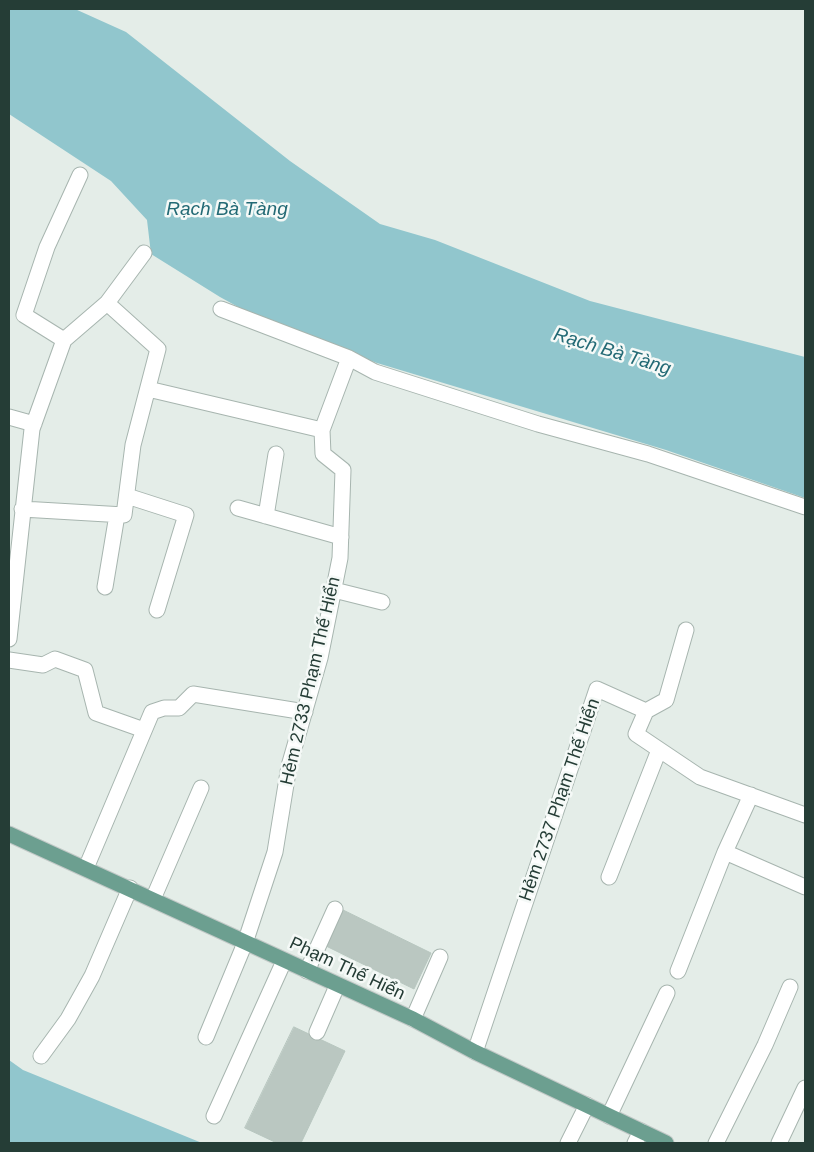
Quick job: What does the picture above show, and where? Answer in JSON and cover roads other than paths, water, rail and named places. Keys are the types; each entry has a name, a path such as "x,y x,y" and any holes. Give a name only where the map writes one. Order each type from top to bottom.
{"main road":[{"name":"Phạm Thế Hiển","path":"9,834 130,888 337,986 413,1019 475,1052 609,1116 638,1137 666,1143"}],"street":[{"path":"64,340 24,315 47,247 80,175"},
{"path":"9,639 22,509 34,424 64,340 107,303 144,253"},
{"path":"22,509 124,515 133,445 158,350 107,303"},
{"path":"220,309 349,358 375,372 538,424 648,454 805,507"},
{"name":"Hẻm 2733 Phạm Thế Hiển","path":"206,1037 245,943 275,852 289,766 320,658 340,558 343,470 324,454 322,430 349,358"},
{"path":"148,389 322,430"},
{"path":"9,417 34,424"},
{"path":"266,516 276,454"},
{"path":"127,496 186,515 157,610"},
{"path":"238,508 341,537"},
{"path":"105,587 117,515"},
{"path":"334,590 382,602"},
{"path":"686,630 666,700 646,711 636,734 700,777 805,816"},
{"path":"9,660 43,665 55,659 85,670 96,713 144,730"},
{"name":"Hẻm 2737 Phạm Thế Hiển","path":"475,1052 597,689 646,711"},
{"path":"86,868 152,712 164,708 179,708 193,694 305,712"},
{"path":"609,877 659,750"},
{"path":"153,899 200,788"},
{"path":"678,971 725,852 751,795"},
{"path":"725,852 805,887"},
{"path":"42,1056 68,1019 92,976 130,888"},
{"path":"307,971 335,909"},
{"path":"413,1019 427,992 440,957"},
{"path":"214,1116 284,960"},
{"path":"317,1032 337,986"},
{"path":"716,1143 765,1045 790,987"},
{"path":"609,1116 667,993"},
{"path":"779,1143 805,1088"},
{"path":"568,1143 587,1105"}],"water":[{"name":"Rạch Bà Tàng","path":"9,9 75,9 126,32 290,161 380,224 435,240 590,301 805,357 805,498 666,450 377,363 260,319 220,297 151,254 147,220 111,181 9,114"},
{"path":"9,1060 23,1070 202,1143 9,1143"}]}
